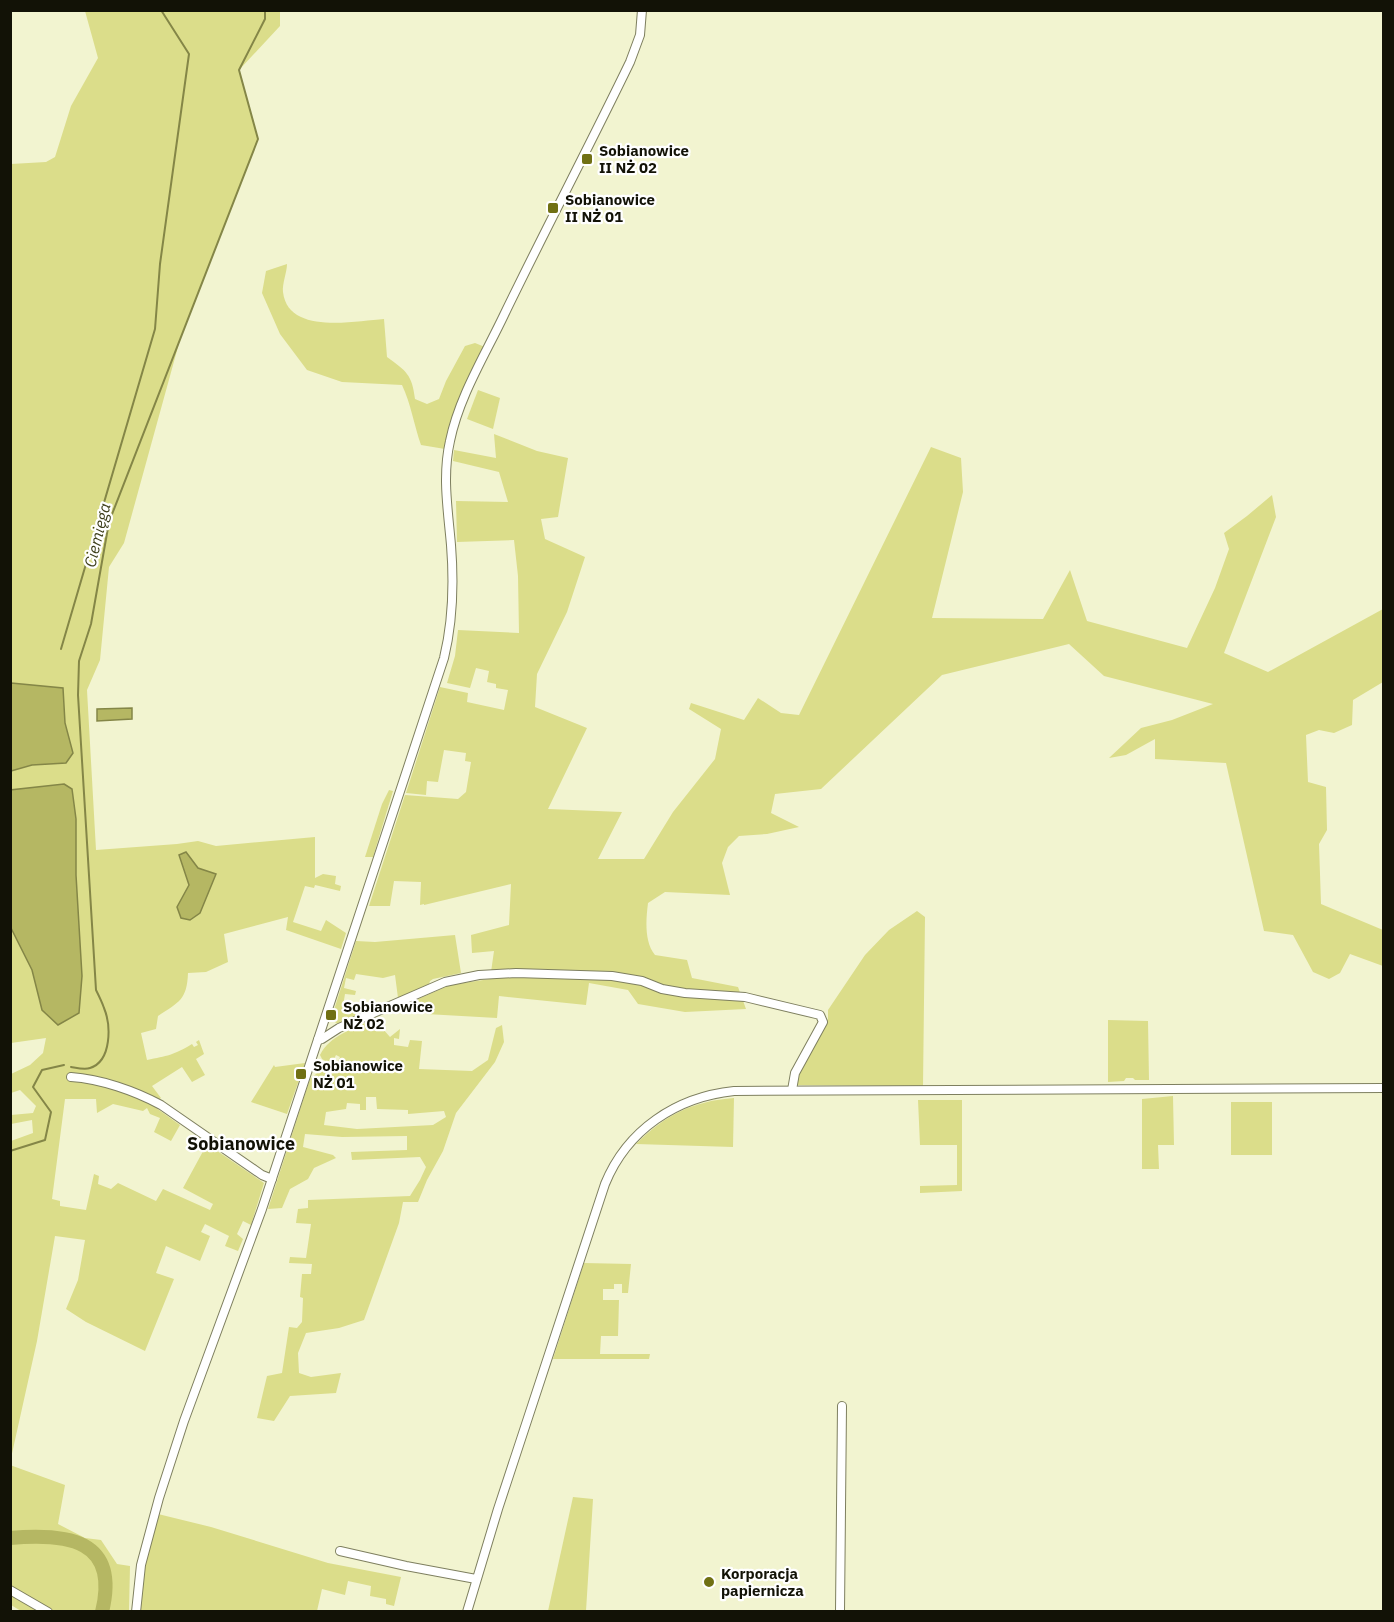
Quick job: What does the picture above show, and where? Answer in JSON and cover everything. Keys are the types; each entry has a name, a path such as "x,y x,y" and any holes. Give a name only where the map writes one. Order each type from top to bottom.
{"street":[{"path":"136,1611 142,1559 159,1498 272,1179 447,647 453,598 445,476 448,448 455,422 524,273 630,62 639,34 642,10"},
{"path":"318,1040 322,1040 339,1028 436,986 479,975 516,973 612,976 642,981 662,989 685,993 745,997 820,1015 823,1023 799,1065 792,1083 792,1090"},
{"path":"326,1018 339,1028"},
{"path":"71,1077 87,1078 161,1105 262,1175 272,1179"},
{"path":"467,1611 597,1207 616,1161 628,1144 669,1112 694,1100 723,1092 1383,1088"},
{"path":"840,1611 842,1406"},
{"path":"340,1551 476,1579"},
{"path":"10,1590 48,1611"}],"green space":[{"path":"85,11 280,11 280,26 239,70 258,139 181,336 124,543 109,567 100,660 87,690 96,850 198,841 216,846 315,837 315,878 323,874 336,876 335,884 341,886 340,891 315,885 314,888 305,886 293,922 321,931 326,920 346,933 341,949 286,930 288,917 224,934 228,962 206,972 188,973 184,995 158,1016 156,1029 141,1033 147,1060 170,1055 192,1044 194,1047 198,1045 196,1042 199,1040 204,1054 196,1059 205,1075 192,1082 182,1067 152,1086 161,1098 152,1105 180,1125 171,1141 154,1132 160,1118 150,1114 147,1108 143,1111 113,1104 97,1113 96,1099 65,1099 52,1199 60,1201 60,1206 86,1210 94,1174 99,1176 98,1184 111,1189 118,1183 156,1201 163,1189 210,1210 213,1204 183,1188 207,1144 264,1183 251,1225 243,1221 237,1234 243,1239 238,1251 225,1246 229,1236 205,1224 201,1232 210,1236 200,1261 166,1246 156,1273 174,1279 145,1351 86,1322 66,1309 78,1280 85,1240 55,1236 37,1341 11,1458 11,1141 33,1133 32,1120 11,1124 11,1115 33,1113 36,1106 20,1090 11,1093 11,1074 30,1065 43,1053 46,1038 11,1043 11,928 32,970 42,1010 76,875 76,819 72,789 64,784 11,790 11,771 32,765 66,763 73,753 65,723 63,688 11,683 11,164 46,162 55,157 71,106 98,58"},
{"path":"287,264 283,292 288,306 297,315 309,320 340,323 384,319 387,357 410,378 415,399 427,404 439,399 465,346 475,343 485,347 445,449 421,445 402,385 342,382 307,370 280,334 262,293 266,271"},
{"path":"478,390 500,398 493,429 467,419"},
{"path":"494,434 537,451 568,458 558,517 541,519 545,539 585,557 567,612 537,674 535,707 587,728 548,809 622,812 598,859 644,859 673,812 715,759 721,729 689,709 691,703 744,720 758,698 781,713 799,715 931,447 961,458 963,492 932,618 1043,619 1070,570 1087,621 1187,648 1215,588 1229,549 1224,533 1272,495 1276,517 1224,653 1268,672 1383,609 1383,682 1353,700 1352,725 1334,733 1319,730 1306,735 1308,782 1326,787 1327,830 1319,844 1321,904 1383,930 1383,966 1350,954 1340,973 1329,979 1313,972 1293,935 1264,931 1226,763 1155,759 1155,739 1126,755 1109,758 1141,728 1172,720 1213,704 1104,676 1069,644 942,675 821,789 775,794 771,813 799,827 767,834 739,836 728,847 722,863 730,895 665,892 648,903 647,937 655,955 687,960 692,978 738,987 746,1009 685,1012 638,1004 628,990 589,983 586,1005 499,996 497,1018 426,1014 418,999 450,985 490,979 494,951 472,953 471,935 509,925 511,884 420,905 421,882 394,881 390,906 369,906 405,795 458,799 466,792 471,762 465,761 466,753 444,750 438,782 427,781 426,795 406,793 440,687 468,693 467,702 504,710 508,690 496,688 496,684 487,682 489,671 476,668 470,688 447,683 455,656 458,630 519,633 518,576 514,540 457,542 456,501 508,502 499,472 453,461 454,450 496,458"},
{"path":"389,790 393,791 373,857 365,857 382,804"},
{"path":"917,911 925,917 923,1086 795,1085 798,1073 828,1019 828,1010 865,955 889,930"},
{"path":"455,935 461,973 433,979 429,984 398,998 395,975 383,978 356,974 354,980 346,978 344,988 356,991 355,995 345,994 343,1006 355,1008 359,1012 359,1017 338,1024 333,1021 332,1016 356,941 375,942"},
{"path":"374,1019 390,1037 400,1029 399,1039 394,1038 394,1045 408,1047 410,1040 422,1041 419,1069 472,1071 488,1060 496,1028 502,1025 504,1042 495,1062 456,1113 443,1151 418,1202 403,1202 399,1223 364,1320 339,1328 306,1333 298,1353 299,1373 311,1377 341,1373 336,1393 290,1396 274,1421 257,1418 267,1376 282,1373 289,1327 297,1328 302,1322 303,1298 300,1297 302,1274 311,1274 312,1264 289,1263 290,1257 306,1258 311,1224 296,1223 298,1209 308,1208 308,1200 410,1196 426,1167 420,1157 352,1160 351,1152 407,1150 407,1136 342,1137 305,1134 303,1147 333,1155 336,1158 314,1168 308,1179 290,1189 282,1208 268,1209 310,1079 322,1069 332,1074 340,1057 336,1055 329,1063 320,1055 336,1037","holes":["366,1097 376,1097 377,1109 408,1110 408,1114 444,1111 446,1117 433,1125 357,1129 324,1125 326,1112 346,1109 347,1103 360,1104 360,1110 366,1110"]},
{"path":"1108,1020 1148,1021 1149,1080 1126,1078 1124,1081 1108,1082"},
{"path":"305,1063 287,1114 251,1102 274,1065 275,1067"},
{"path":"1173,1096 1174,1145 1158,1145 1159,1169 1142,1169 1142,1099"},
{"path":"734,1098 733,1147 636,1144 658,1125 680,1111 705,1102"},
{"path":"918,1100 962,1100 962,1191 920,1193 920,1186 957,1185 957,1145 920,1145"},
{"path":"1231,1102 1272,1102 1272,1155 1231,1155"},
{"path":"584,1263 631,1264 628,1293 622,1293 622,1284 614,1284 614,1289 603,1289 603,1300 619,1300 618,1336 601,1336 600,1354 650,1354 649,1359 553,1359"},
{"path":"10,1465 65,1485 58,1524 85,1538 101,1540 117,1564 130,1566 129,1611 21,1611 11,1605"},
{"path":"573,1497 593,1499 586,1611 548,1611"},
{"path":"158,1514 211,1527 328,1563 401,1577 394,1606 386,1604 386,1599 370,1596 371,1586 348,1581 345,1595 322,1589 317,1611 138,1612 143,1573"}],"shaded area":[{"path":"11,683 63,688 65,723 73,753 66,763 32,765 11,771"},
{"path":"132,708 132,719 97,721 97,709"},
{"path":"64,784 72,789 76,819 76,875 82,976 79,1013 58,1025 42,1010 32,970 11,928 10,790"},
{"path":"186,852 198,868 216,874 200,913 190,920 181,918 177,907 189,885 179,855"}],"waterway":[{"path":"61,649 155,329 160,264 189,54 161,10"},
{"name":"Ciemięga","path":"71,1067 86,1069 97,1064 108,1042 106,1015 96,990 78,695 79,661 91,624 109,522 258,139 239,70 265,19 265,10"},
{"name":"Ciemięga","path":"10,1151 45,1140 51,1112 33,1087 42,1070 64,1065"},
{"path":"10,1538 51,1537 69,1540 84,1546 96,1555 103,1569 106,1588 102,1612"}],"place":[{"name":"Sobianowice II NŻ 02","path":"587,159"},
{"name":"Sobianowice II NŻ 01","path":"553,208"},
{"name":"Sobianowice NŻ 02","path":"331,1015"},
{"name":"Sobianowice NŻ 01","path":"301,1074"},
{"name":"Korporacja papiernicza","path":"709,1582"}],"district":[{"name":"Sobianowice","path":"241,1143"}]}
